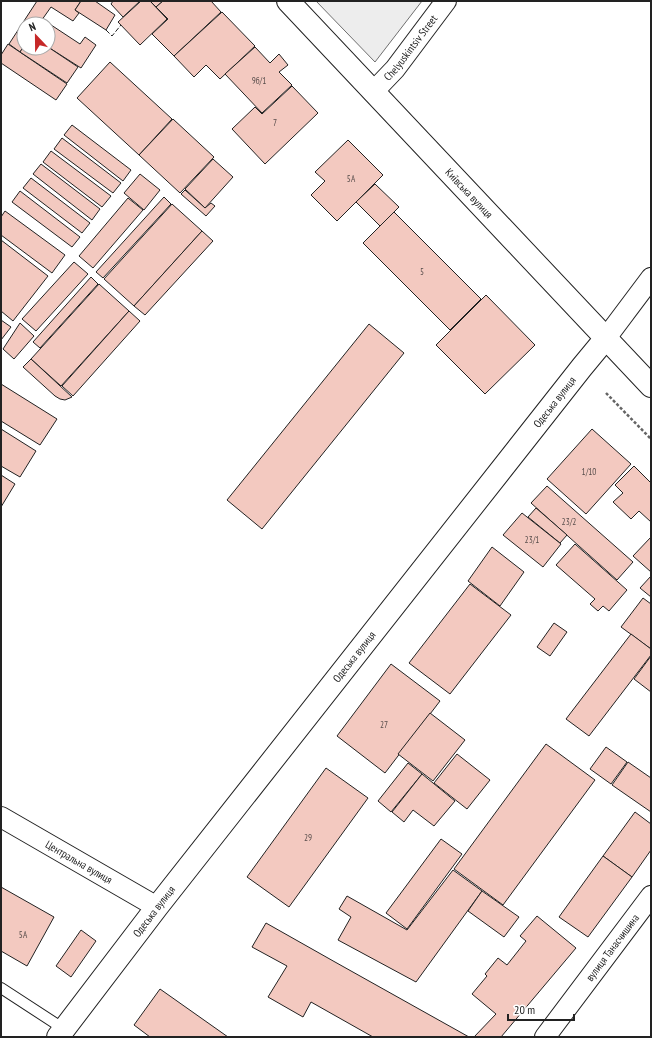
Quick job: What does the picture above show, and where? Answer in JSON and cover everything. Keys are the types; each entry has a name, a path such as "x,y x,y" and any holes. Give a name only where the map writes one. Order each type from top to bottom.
{"main road":[{"name":"Київська вулиця","path":"288,1 651,386"},
{"name":"Одеська вулиця","path":"61,1033 157,907 606,338"}],"street":[{"name":"Chelyuskintsiv Street","path":"373,92 395,70 446,1"},
{"name":"Одеська вулиця","path":"606,338 651,278"},
{"name":"Центральна вулиця","path":"1,817 157,907"},
{"name":"вулиця Танасчишина","path":"545,1037 651,896"}],"lane":[{"path":"1,988 61,1033"}],"path":[{"path":"606,393 651,439"}],"shaded area":[{"path":"316,1 422,1 375,62"}],"building":[{"path":"37,1 81,1 75,10 79,13 73,21 51,7 45,16 27,16"},
{"path":"81,1 95,1 115,15 106,30 75,10"},
{"path":"113,1 140,1 123,17 111,4"},
{"path":"141,1 150,1 167,19 140,45 118,22"},
{"path":"150,1 163,1 156,7"},
{"path":"163,1 211,1 221,12 174,56 152,34 168,19 156,7"},
{"path":"222,12 255,46 220,79 206,65 194,77 174,56"},
{"path":"56,28 80,44 85,37 96,45 81,68 56,52"},
{"path":"16,33 16,49 9,44"},
{"path":"8,44 16,49 16,56 26,56 67,84 56,100 1,63 1,55"},
{"path":"255,47 270,63 279,54 288,65 279,72 292,85 262,113 225,74"},
{"path":"56,52 78,67 67,83 26,56 56,56"},
{"path":"110,62 172,119 139,155 77,98"},
{"path":"292,86 318,113 265,164 232,129 255,107 262,114"},
{"path":"173,119 214,157 180,193 139,155"},
{"path":"72,125 131,170 123,181 64,135"},
{"path":"62,138 121,183 113,193 54,149"},
{"path":"348,140 383,175 337,221 311,195 325,181 315,172"},
{"path":"51,151 111,196 102,207 43,162"},
{"path":"213,159 233,177 205,208 185,189"},
{"path":"41,164 100,209 92,220 33,174"},
{"path":"140,174 160,190 144,210 124,193"},
{"path":"31,178 90,223 82,233 23,188"},
{"path":"375,184 399,207 380,226 356,202"},
{"path":"185,190 205,208 211,203 215,206 206,216 181,194"},
{"path":"20,191 80,237 72,247 12,202"},
{"path":"164,197 171,204 103,278 96,272"},
{"path":"128,198 143,210 93,268 79,256"},
{"path":"172,204 202,231 134,306 104,279"},
{"path":"5,211 65,255 52,273 1,235 1,217"},
{"path":"394,212 481,299 450,330 363,243"},
{"path":"202,231 213,241 145,315 134,306"},
{"path":"1,240 48,276 13,321 1,311"},
{"path":"74,262 88,274 36,331 22,319"},
{"path":"91,277 98,284 40,348 33,342"},
{"path":"99,284 129,311 61,386 31,359"},
{"path":"486,295 535,345 485,394 436,345"},
{"path":"129,311 140,321 73,396 62,386"},
{"path":"1,320 11,327 1,340"},
{"path":"20,323 34,336 14,359 3,349"},
{"path":"369,324 404,353 262,529 227,500"},
{"path":"31,359 72,397 65,400 55,396 23,367"},
{"path":"1,384 57,419 40,445 1,421"},
{"path":"1,429 36,451 20,477 1,466"},
{"path":"592,429 631,464 586,514 547,479"},
{"path":"634,466 651,483 651,522 639,511 631,519 613,502 623,493 615,485"},
{"path":"1,475 15,484 1,507"},
{"path":"547,486 633,562 617,580 531,503"},
{"path":"536,508 567,535 560,543 528,517"},
{"path":"522,513 561,544 543,567 503,535"},
{"path":"651,537 651,572 633,556"},
{"path":"575,544 627,590 609,611 603,606 598,611 590,604 595,599 556,565"},
{"path":"492,547 524,572 500,606 468,581"},
{"path":"651,576 651,597 640,588"},
{"path":"470,584 511,615 450,694 409,663"},
{"path":"643,598 651,604 651,649 621,627"},
{"path":"554,623 567,632 550,656 537,647"},
{"path":"631,634 651,649 651,655 589,736 566,719"},
{"path":"651,656 651,692 634,679"},
{"path":"391,664 440,701 385,773 337,736"},
{"path":"430,713 465,740 433,781 398,754"},
{"path":"546,744 595,780 503,905 454,869"},
{"path":"606,747 627,762 611,784 590,769"},
{"path":"457,754 490,780 467,809 434,783"},
{"path":"628,762 651,778 651,812 612,785"},
{"path":"408,763 422,774 391,812 378,801"},
{"path":"326,768 368,798 289,907 247,877"},
{"path":"422,774 455,801 434,826 413,810 404,822 392,812"},
{"path":"635,812 651,824 651,850 632,877 603,856"},
{"path":"441,839 462,854 407,929 386,913"},
{"path":"603,856 632,877 588,937 559,917"},
{"path":"453,870 482,891 416,982 338,940 351,917 339,909 347,896 407,930"},
{"path":"1,887 54,917 27,966 1,951"},
{"path":"482,891 519,917 504,937 468,911"},
{"path":"537,916 576,948 501,1037 474,1037 496,1014 472,994 487,976 485,974 498,958 507,965 526,941 520,936"},
{"path":"266,923 469,1037 373,1037 311,1002 303,1017 268,997 287,966 252,947"},
{"path":"81,930 96,941 71,977 56,966"},
{"path":"160,989 228,1037 150,1037 134,1025"}],"fence":[{"path":"106,30 112,36 121,25"}]}
